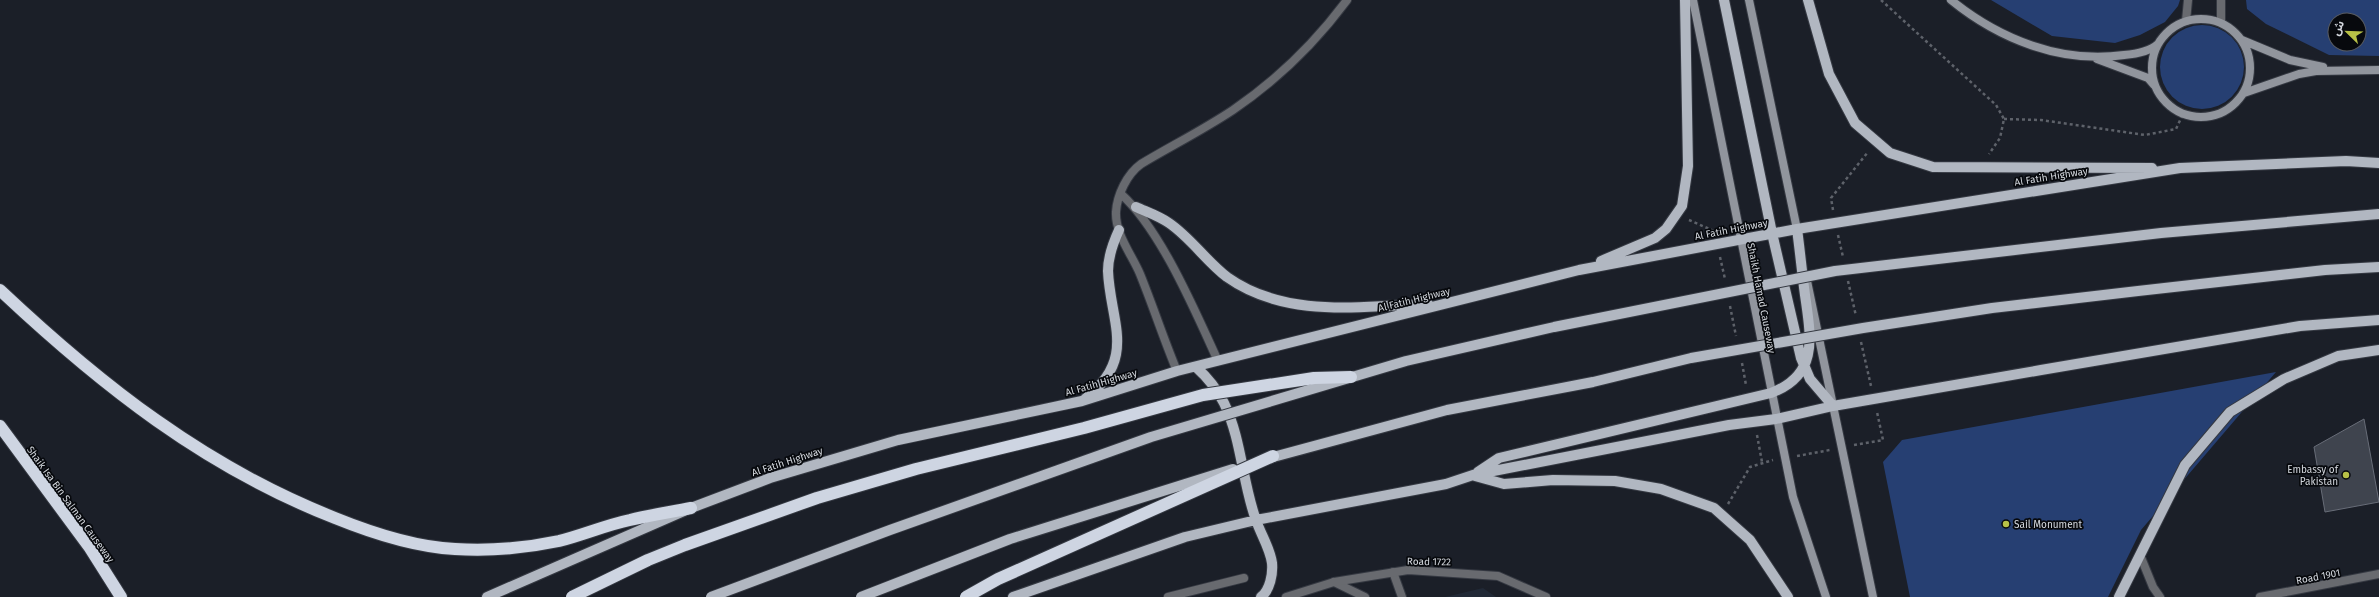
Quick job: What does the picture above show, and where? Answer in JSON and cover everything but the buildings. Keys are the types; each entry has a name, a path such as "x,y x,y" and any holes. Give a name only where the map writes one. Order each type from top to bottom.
{"highway":[{"path":"0,290 108,385 172,432 256,484 366,531 411,542 454,549 507,548 560,540 629,520 691,508"},
{"path":"572,597 648,560 685,545 817,498 909,471 1203,395 1314,378 1351,377"},
{"name":"Shaik Isa Bin Salman Causeway","path":"0,426 90,548 121,597"},
{"path":"966,597 1013,573 1273,456"}],"main road":[{"path":"1579,270 1655,238 1666,229 1678,215 1686,192 1688,166 1685,0"},
{"name":"Shaikh Hamad Causeway","path":"1693,0 1776,420 1793,497 1826,597"},
{"path":"1724,0 1772,233 1804,366 1818,390 1833,406"},
{"path":"1749,0 1873,597"},
{"path":"1808,0 1829,74 1855,123 1890,153 1933,167 2180,168"},
{"path":"1951,0 1972,16 2021,42 2055,52 2093,58 2148,78 2166,102 2183,114 2196,117 2217,115 2235,104 2244,94 2249,81 2251,66 2248,52 2242,40 2236,33 2221,22 2204,19 2186,21 2176,25 2152,49 2093,58"},
{"path":"2242,40 2290,60 2332,69"},
{"path":"2154,85 2152,70 2154,55 2160,42"},
{"path":"2244,94 2299,74 2332,69 2379,70"},
{"name":"Al Fatih Highway","path":"487,597 691,508 770,478 898,440 1082,401 1218,361 1579,270 1797,228 2180,168 2346,161 2379,163"},
{"path":"1136,208 1170,223 1227,276 1259,294 1276,300 1313,307 1448,303"},
{"path":"711,597 890,530 1151,437 1406,361 1554,327 1835,271 2161,233 2379,214"},
{"path":"1473,475 1499,458 1771,393 1790,384 1804,366 1808,356 1810,335 1797,228"},
{"path":"1082,401 1106,376 1115,355 1118,332 1108,270 1113,243 1119,230"},
{"path":"861,597 1010,539 1273,456 1447,410 1593,382 1691,358 1863,328 1992,308 2325,270 2379,267"},
{"path":"1013,597 1185,537 1256,520 1446,484 1473,475 1729,425 1776,420 1833,406 2300,326 2379,320"},
{"path":"2119,597 2185,465 2230,412 2291,376 2338,356 2379,350"},
{"path":"1196,367 1214,386 1230,416 1256,520 1264,536 1272,563 1269,586 1261,597"},
{"path":"1473,475 1504,484 1553,480 1615,480 1661,489 1714,508 1750,540 1788,597"}],"street":[{"path":"1177,372 1140,275 1119,230 1116,212 1121,194 1130,173 1137,167 1232,110 1285,69 1314,41 1347,0"},
{"path":"2186,21 2188,0"},
{"path":"2221,0 2221,22"},
{"path":"1121,194 1136,208 1166,257 1218,361"},
{"path":"2140,555 2153,588 2160,597"},
{"name":"Road 1722","path":"1286,597 1334,582 1408,570 1498,576 1546,597"},
{"path":"1393,572 1402,597"},
{"name":"Road 1901","path":"2260,597 2379,574"},
{"path":"1168,597 1244,578"},
{"path":"1334,582 1365,597"}],"path":[{"path":"1881,0 1996,105 2004,119 2000,138 1987,157"},
{"path":"2004,119 2041,120 2145,135 2176,129 2183,114"},
{"path":"1833,212 1831,198 1867,155 1873,139"},
{"path":"1678,215 1715,231"},
{"path":"1722,515 1750,467 1762,462"}],"shaded area":[{"path":"1991,0 2180,0 2178,6 2165,22 2140,35 2115,43 2052,36"},
{"path":"2246,0 2379,0 2379,56 2329,55 2266,24 2247,9"},
{"path":"2202,25 2218,28 2232,37 2241,51 2244,67 2241,83 2232,97 2218,106 2202,109 2186,106 2172,97 2163,83 2160,67 2163,51 2172,37 2186,28"},
{"path":"2276,372 2141,530 2108,597 1910,597 1883,462 1902,440"},
{"path":"1483,588 1496,597 1445,597"}],"place":[{"name":"Embassy of Pakistan","path":"2346,475"},
{"name":"Sail Monument","path":"2006,524"}]}
